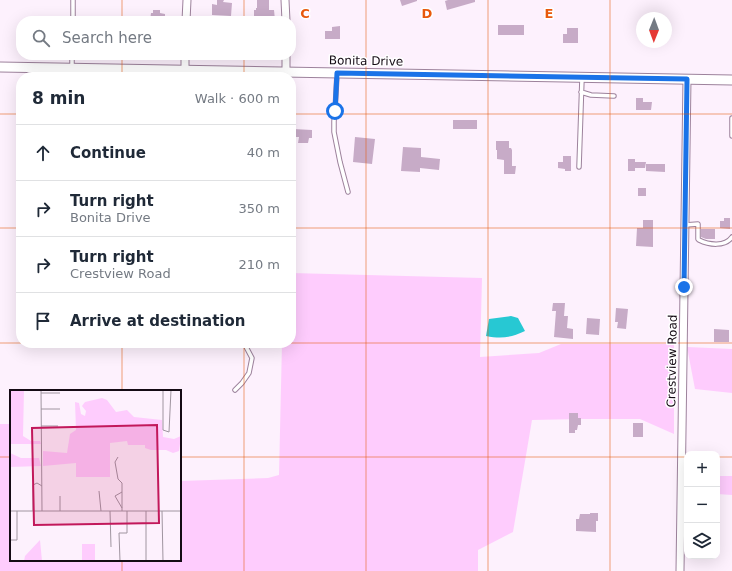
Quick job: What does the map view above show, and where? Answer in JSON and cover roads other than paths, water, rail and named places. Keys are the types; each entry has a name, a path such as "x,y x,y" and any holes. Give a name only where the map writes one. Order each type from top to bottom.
{"street":[{"path":"186,16 187,0"},
{"path":"285,0 286,16"},
{"path":"185,60 185,70"},
{"path":"286,60 286,72"},
{"name":"Bonita Drive","path":"0,67 185,70 200,72"},
{"name":"Bonita Drive","path":"296,72 732,80"},
{"name":"Crestview Road","path":"680,571 687,79"}],"lane":[{"path":"73,0 73,16"},
{"path":"72,60 72,69"},
{"path":"337,73 334,132 348,192"},
{"path":"579,167 582,77"},
{"path":"581,92 591,95 614,96"},
{"path":"732,118 732,136"},
{"path":"685,225 698,224 698,239 702,242 710,244 725,243 732,237"},
{"path":"234,390 242,384 249,373 252,358 247,348"}],"water":[{"path":"511,316 518,318 525,331 506,337 486,336 489,319"}]}
